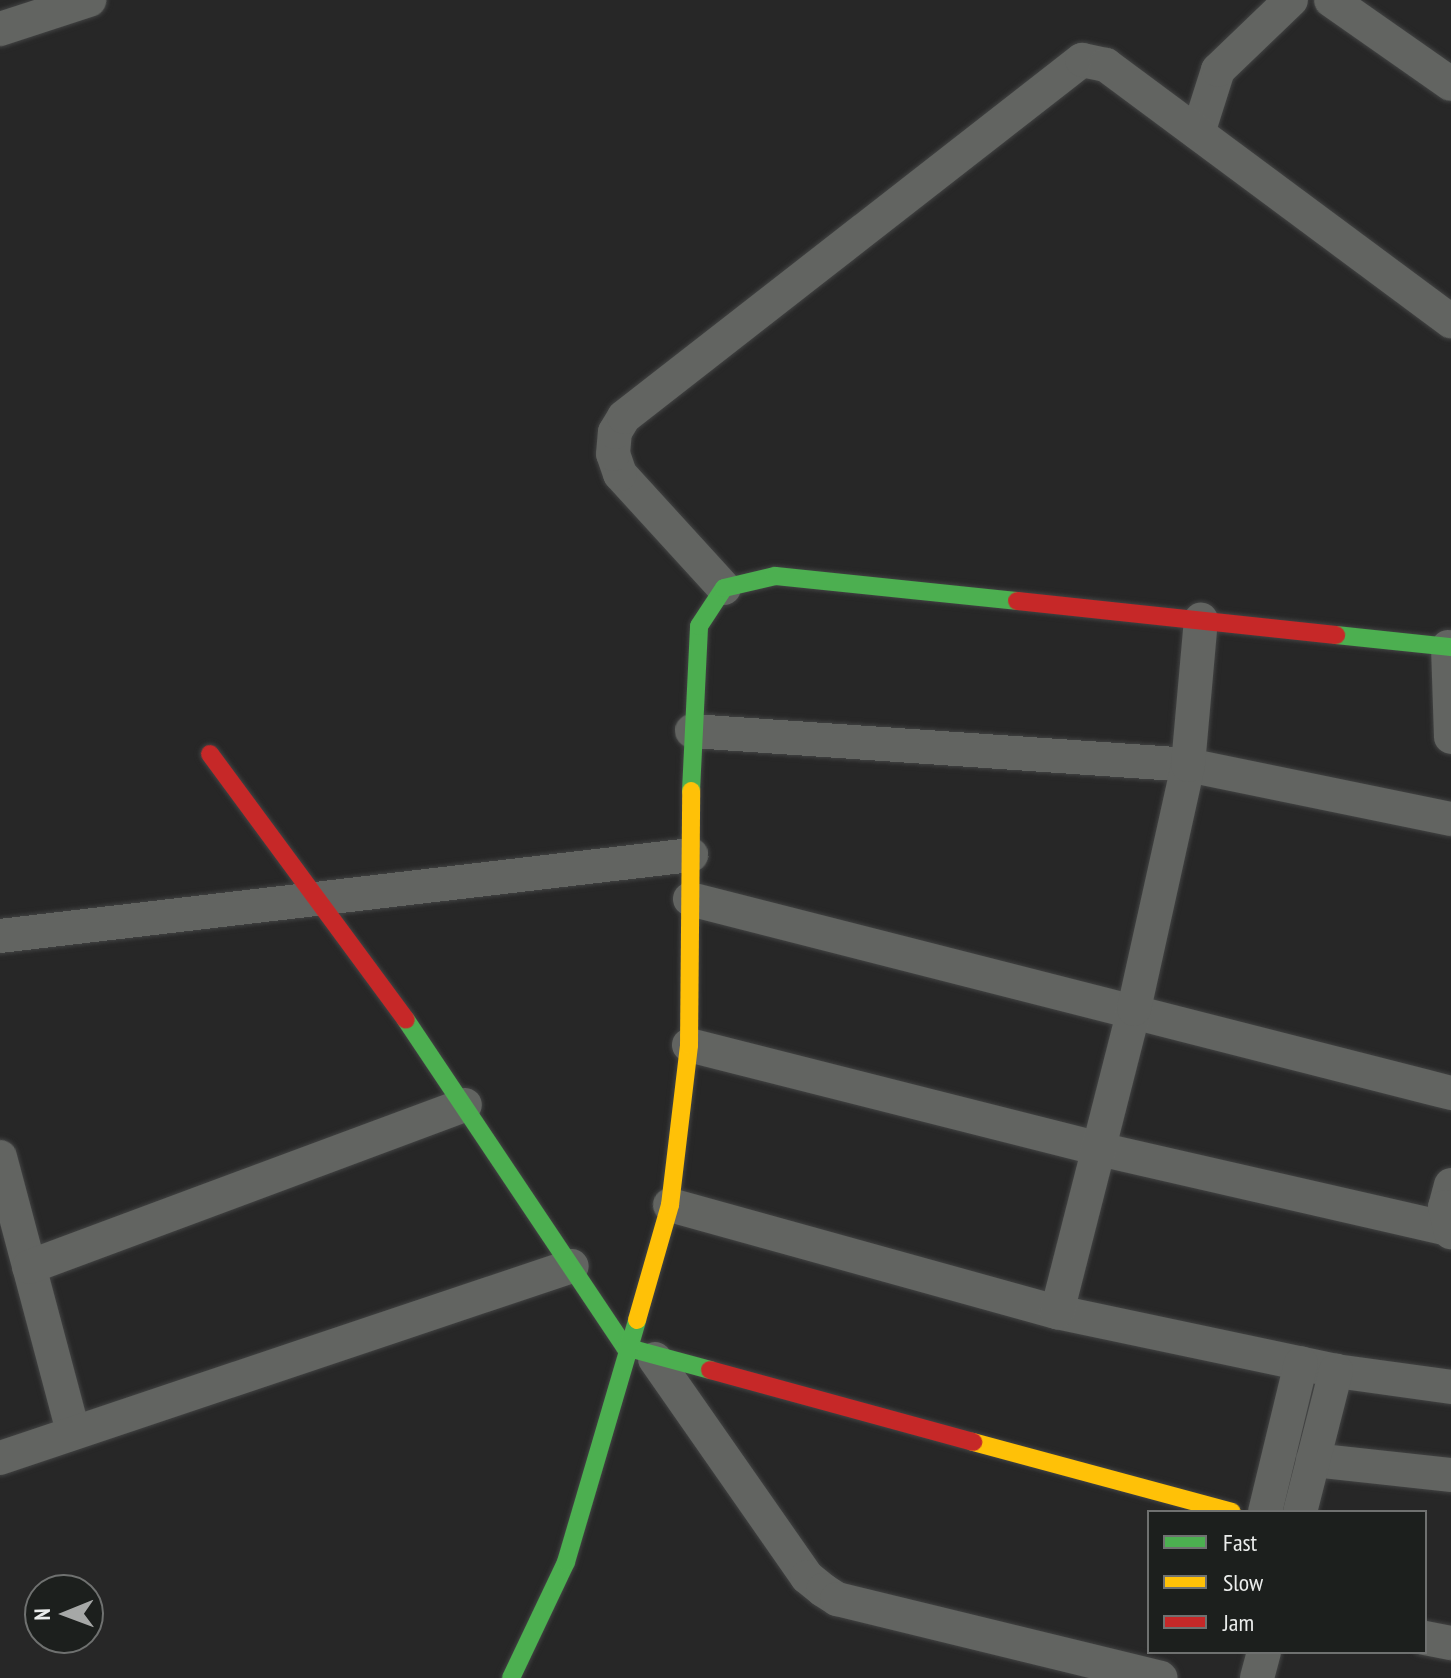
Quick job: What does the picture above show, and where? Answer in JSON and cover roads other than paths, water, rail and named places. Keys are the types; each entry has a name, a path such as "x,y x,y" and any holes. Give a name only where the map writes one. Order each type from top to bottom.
{"street":[{"path":"0,29 89,0"},
{"path":"1198,133 1218,70 1291,0"},
{"path":"1331,0 1451,84"},
{"path":"724,588 620,474 613,454 615,432 624,417 1082,60 1106,65 1451,321"},
{"path":"511,1678 566,1562 640,1353 670,1205 689,1045 692,731 699,626 724,588 775,576 1450,645 1451,737"},
{"path":"1057,1312 1134,1009 1188,765 1201,620"},
{"path":"692,731 1188,765 1451,819"},
{"path":"210,754 465,1105 572,1266 807,1577 837,1599 1161,1678"},
{"path":"0,936 691,855"},
{"path":"690,899 1134,1009 1451,1093"},
{"path":"689,1045 1099,1149 1450,1230 1445,1207 1451,1185"},
{"path":"29,1267 465,1105"},
{"path":"0,1157 73,1432"},
{"path":"670,1205 1057,1312 1336,1371 1451,1387"},
{"path":"0,1458 572,1266"},
{"path":"640,1353 1225,1510"},
{"path":"1265,1510 1301,1363"},
{"path":"1300,1510 1336,1371"},
{"path":"1313,1460 1451,1475"},
{"path":"1427,1638 1451,1643"},
{"path":"1257,1678 1263,1654"}]}
